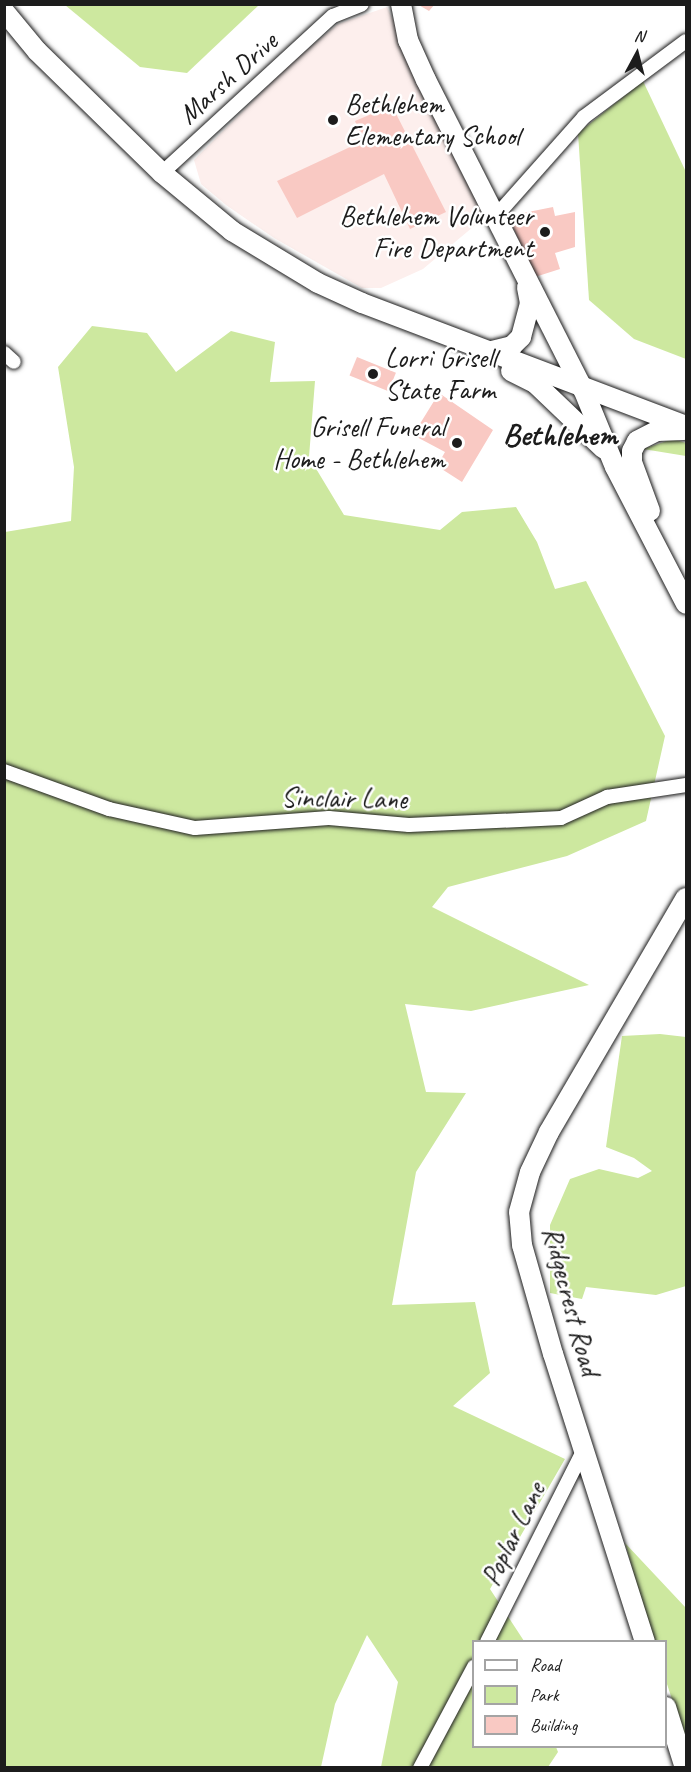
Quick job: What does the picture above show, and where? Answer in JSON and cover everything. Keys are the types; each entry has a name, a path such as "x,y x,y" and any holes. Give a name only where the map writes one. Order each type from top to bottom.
{"main road":[{"path":"401,4 408,40 426,81 583,388 609,454 687,604"},
{"path":"4,11 37,51 162,173 232,231 308,277 406,321 454,347 536,384 609,454"},
{"path":"492,351 512,346 521,338 530,303 525,275"},
{"path":"406,321 492,351 687,428"},
{"path":"666,567 665,547 632,462 632,451 637,441 657,430 687,428"},
{"name":"Ridgecrest Road","path":"645,1640 531,1279 522,1245 519,1212 530,1172 549,1132 687,898"},
{"path":"667,1710 685,1767"}],"street":[{"name":"Marsh Drive","path":"162,173 333,16 362,4"},
{"path":"496,216 584,117 687,41"},
{"name":"Sinclair Lane","path":"4,771 109,809 195,828 329,818 409,825 561,818 608,797 687,785"},
{"name":"Poplar Lane","path":"488,1640 584,1449"},
{"path":"420,1767 472,1671"}],"shaded area":[{"path":"387,7 486,216 423,269 381,288 362,288 274,238 226,205 201,184 194,160 292,62 338,24"}],"green space":[{"path":"65,5 259,5 187,73 140,67"},
{"path":"643,81 686,172 686,359 634,339 589,300 578,133"},
{"path":"92,326 147,333 176,372 231,331 275,342 270,382 315,381 309,457 344,515 440,530 462,512 516,507 537,542 555,589 586,581 665,736 646,821 567,856 448,887 432,907 589,985 471,1011 405,1004 426,1092 466,1093 416,1172 392,1305 475,1302 490,1373 453,1406 565,1459 490,1589 523,1640 472,1640 472,1748 556,1748 558,1752 548,1767 381,1767 398,1682 367,1635 335,1704 321,1767 5,1768 5,532 71,521 74,467 58,367"},
{"path":"673,439 686,443 686,456 643,449"},
{"path":"660,1034 686,1037 686,1286 656,1295 586,1287 582,1299 550,1293 550,1225 570,1179 599,1169 638,1178 652,1171 634,1158 606,1147 622,1036"},
{"path":"625,1543 686,1608 686,1742 667,1684 667,1640 653,1640"}],"building":[{"path":"417,4 435,4 429,11"},
{"name":"Bethlehem Elementary School","path":"388,98 446,212 410,229 384,174 297,218 277,181 363,141 355,121 381,110 377,103"},
{"name":"Bethlehem Volunteer Fire Department","path":"553,207 555,216 575,212 575,247 555,253 560,269 535,277 508,216"},
{"name":"Lorri Grisell State Farm","path":"357,357 396,373 388,391 350,376"},
{"name":"Grisell Funeral Home - Bethlehem","path":"439,393 493,430 462,482 437,466 445,452 413,435"}],"place":[{"name":"Bethlehem Elementary School","path":"333,120"},
{"name":"Bethlehem Volunteer Fire Department","path":"545,232"},
{"name":"Lorri Grisell State Farm","path":"373,374"},
{"name":"Grisell Funeral Home - Bethlehem","path":"457,443"}],"district":[{"name":"Bethlehem","path":"560,435"}]}
